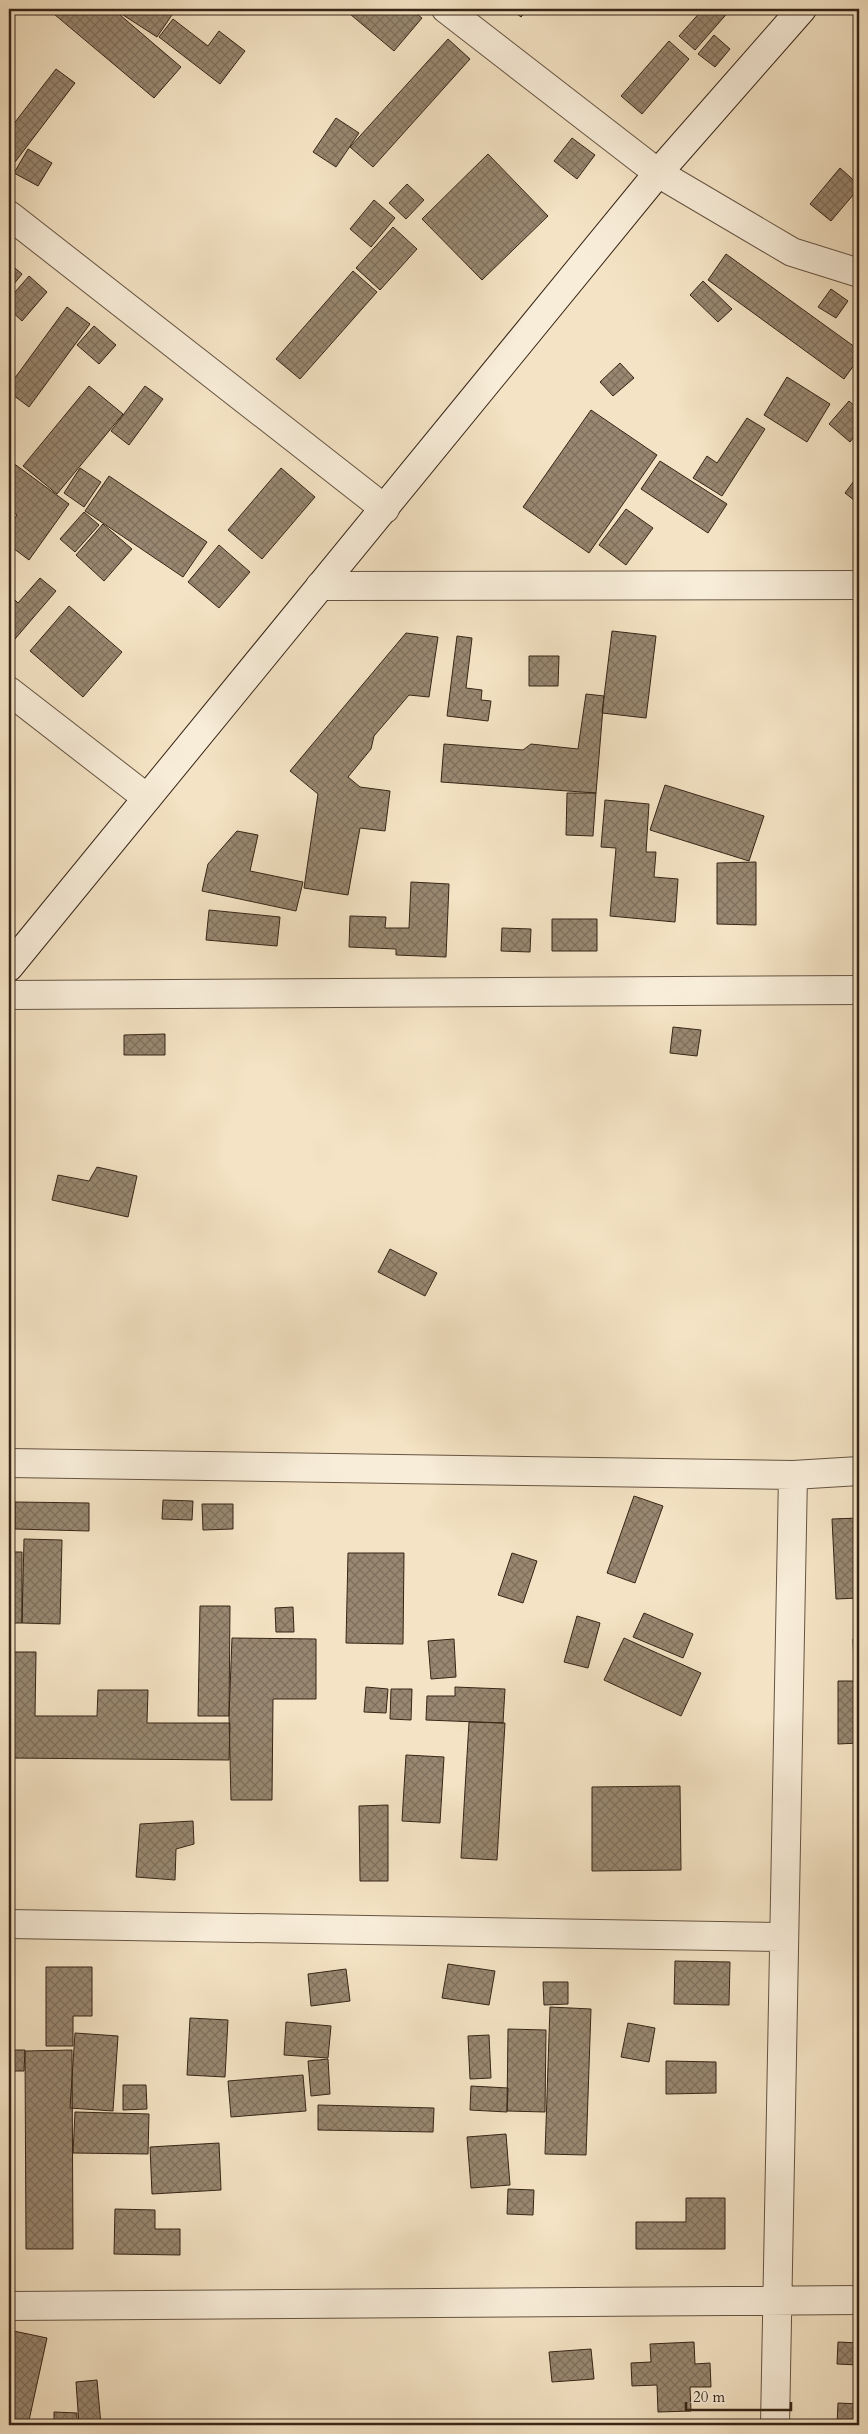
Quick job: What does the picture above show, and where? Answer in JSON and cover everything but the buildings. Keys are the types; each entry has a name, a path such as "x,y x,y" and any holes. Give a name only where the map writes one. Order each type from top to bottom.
{"street":[{"path":"446,9 658,173 792,252 859,273"},
{"path":"9,967 658,173 802,9"},
{"path":"9,215 385,509"},
{"path":"320,586 859,585"},
{"path":"9,691 147,798"},
{"path":"9,995 859,990"},
{"path":"9,1463 793,1475 859,1471"},
{"path":"775,2425 793,1475"},
{"path":"9,1924 783,1937"},
{"path":"9,2306 778,2299 859,2300"}]}
